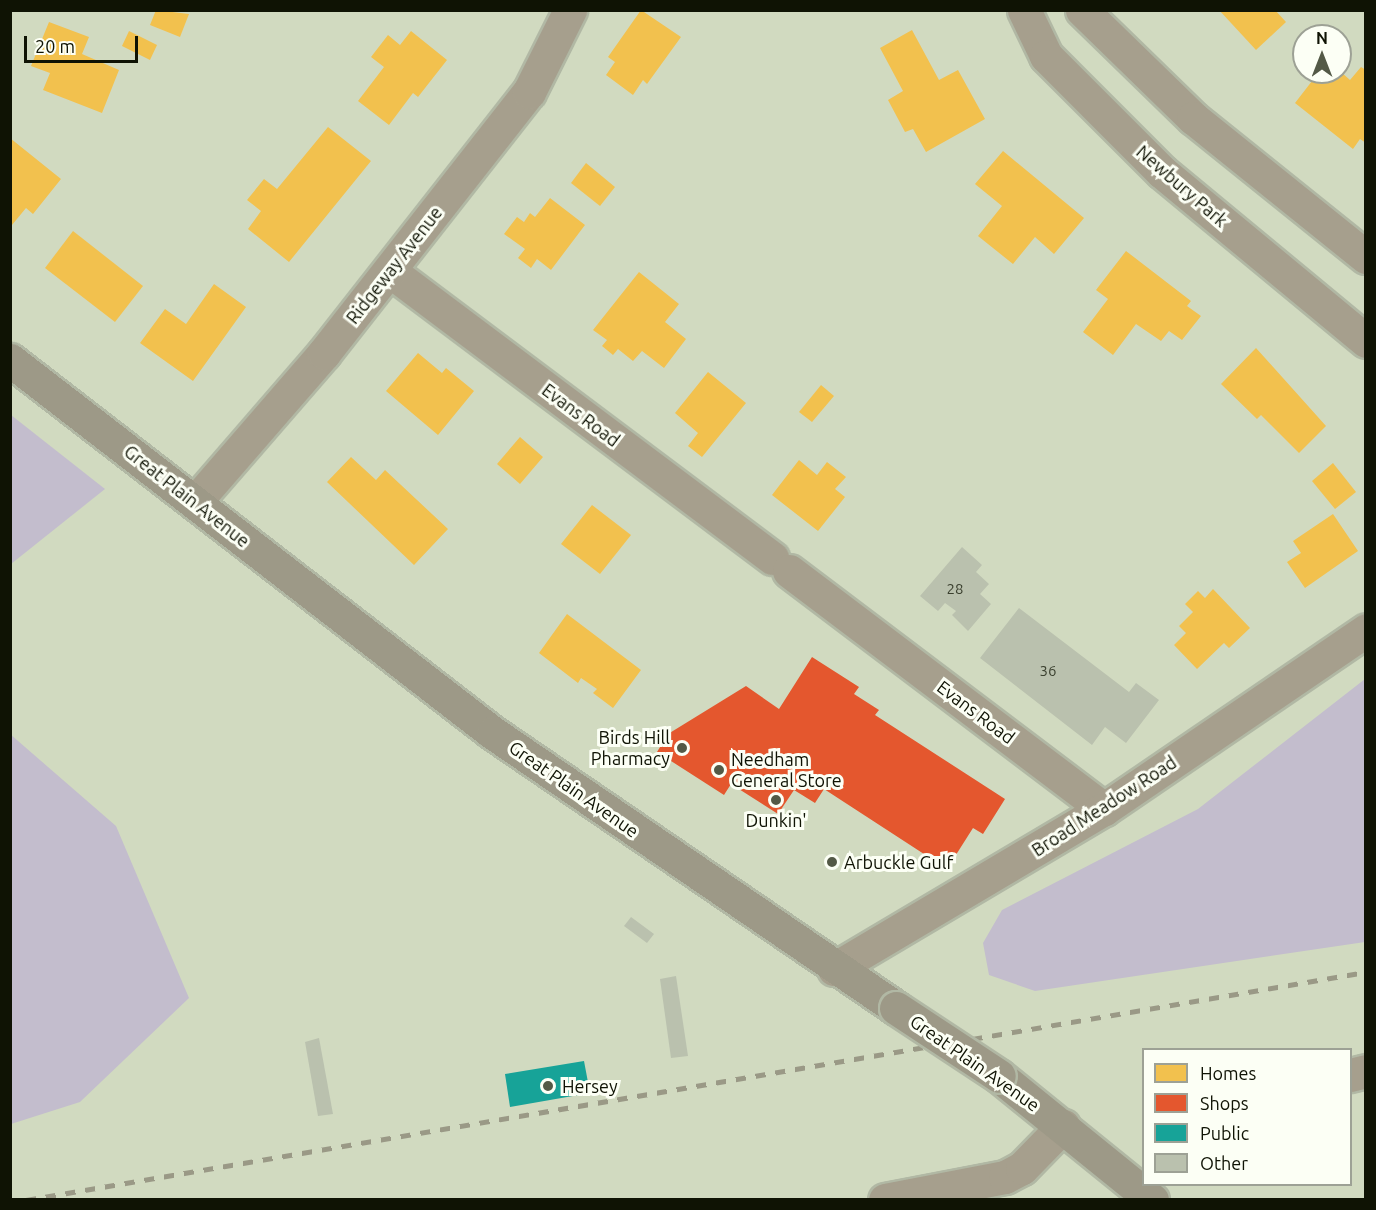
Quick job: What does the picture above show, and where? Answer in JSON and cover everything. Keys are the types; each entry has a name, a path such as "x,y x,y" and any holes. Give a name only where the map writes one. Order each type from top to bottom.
{"main road":[{"name":"Great Plain Avenue","path":"10,360 493,733 834,969 999,1076 1153,1200"}],"street":[{"name":"Ridgeway Avenue","path":"195,502 390,271 529,92 570,10"},
{"name":"Newbury Park","path":"1024,10 1046,56 1162,172 1365,341"},
{"path":"1082,10 1193,118 1365,256"},
{"name":"Evans Road","path":"390,271 1104,809"},
{"name":"Broad Meadow Road","path":"834,969 1104,809 1365,630"},
{"path":"885,1200 1005,1177 1022,1168 1063,1126"},
{"path":"1153,1200 1163,1186"}],"shaded area":[{"path":"11,415 105,489 10,564"},
{"path":"1365,679 1365,942 1035,991 989,975 983,943 1002,910 1198,809"},
{"path":"10,734 116,826 189,998 80,1102 11,1124"}],"building: Homes":[{"path":"156,10 189,14 180,37 150,25"},
{"path":"641,10 681,37 647,84 643,80 633,95 606,75 615,62 608,57"},
{"path":"1219,10 1275,10 1286,22 1256,50"},
{"path":"49,22 89,37 82,54 119,70 102,113 43,90 50,73 31,66"},
{"path":"912,30 939,80 958,70 985,119 926,152 913,129 905,132 888,100 903,91 880,48"},
{"path":"129,31 157,45 150,60 122,46"},
{"path":"411,31 447,60 418,97 413,93 389,125 358,101 384,67 371,57 388,35 400,45"},
{"path":"1361,67 1366,70 1366,143 1360,139 1353,149 1295,103 1310,84 1352,84 1352,78"},
{"path":"328,127 371,161 289,262 248,229 261,211 247,200 264,179 277,189"},
{"path":"10,138 61,179 33,214 26,208 12,225"},
{"path":"1003,151 1084,218 1054,254 1035,237 1013,264 978,236 1002,206 975,184"},
{"path":"586,163 615,187 600,206 571,183"},
{"path":"550,198 585,225 551,270 537,259 531,268 518,258 525,249 504,234 517,217 524,222 530,213 535,217"},
{"path":"73,231 143,286 115,322 45,268"},
{"path":"1126,251 1191,301 1187,306 1201,316 1182,340 1169,331 1161,341 1136,324 1113,355 1083,332 1108,299 1096,290"},
{"path":"639,272 679,304 665,322 686,339 664,368 642,351 633,361 618,349 613,355 602,346 607,340 593,330"},
{"path":"214,284 246,307 193,381 140,343 165,309 186,324"},
{"path":"1256,348 1326,426 1299,453 1261,415 1257,419 1221,384"},
{"path":"418,353 442,373 446,368 474,391 438,435 386,391"},
{"path":"708,372 746,403 702,457 688,446 698,433 675,413"},
{"path":"821,385 834,396 812,422 799,412"},
{"path":"520,437 543,457 520,484 497,464"},
{"path":"351,457 376,480 385,470 448,529 414,565 327,482"},
{"path":"799,460 817,475 827,462 846,477 835,489 845,497 818,531 772,495"},
{"path":"1333,463 1356,492 1335,509 1312,481"},
{"path":"592,505 631,535 600,574 561,544"},
{"path":"1333,514 1358,551 1305,588 1287,562 1301,553 1293,541"},
{"path":"1213,589 1250,628 1229,648 1224,643 1197,669 1174,645 1186,633 1179,626 1193,612 1185,604 1198,591 1205,598"},
{"path":"567,614 641,670 613,708 593,693 597,689 581,678 578,683 539,653"}],"building: Shops":[{"path":"812,657 859,687 854,694 879,710 875,715 1005,799 983,834 973,828 947,869 824,789 815,803 794,790 778,814 731,784 724,795 657,752 668,734 746,686 779,709"}],"building: Public":[{"path":"584,1061 590,1093 510,1107 505,1074"}],"building: Other":[{"path":"962,547 982,565 976,572 989,584 980,594 991,604 968,631 952,615 956,611 945,603 938,611 920,596"},
{"path":"1019,608 1129,692 1136,683 1159,700 1126,743 1105,727 1092,745 980,658"},
{"path":"631,917 654,934 647,943 624,926"},
{"path":"676,976 688,1056 671,1058 660,979"},
{"path":"319,1038 333,1114 318,1116 305,1042"}],"railway":[{"path":"26,1200 1366,972"}],"place":[{"name":"Birds Hill Pharmacy","path":"682,748"},
{"name":"Needham General Store","path":"719,770"},
{"name":"Dunkin'","path":"776,800"},
{"name":"Arbuckle Gulf","path":"832,862"},
{"name":"Hersey","path":"548,1086"}]}
